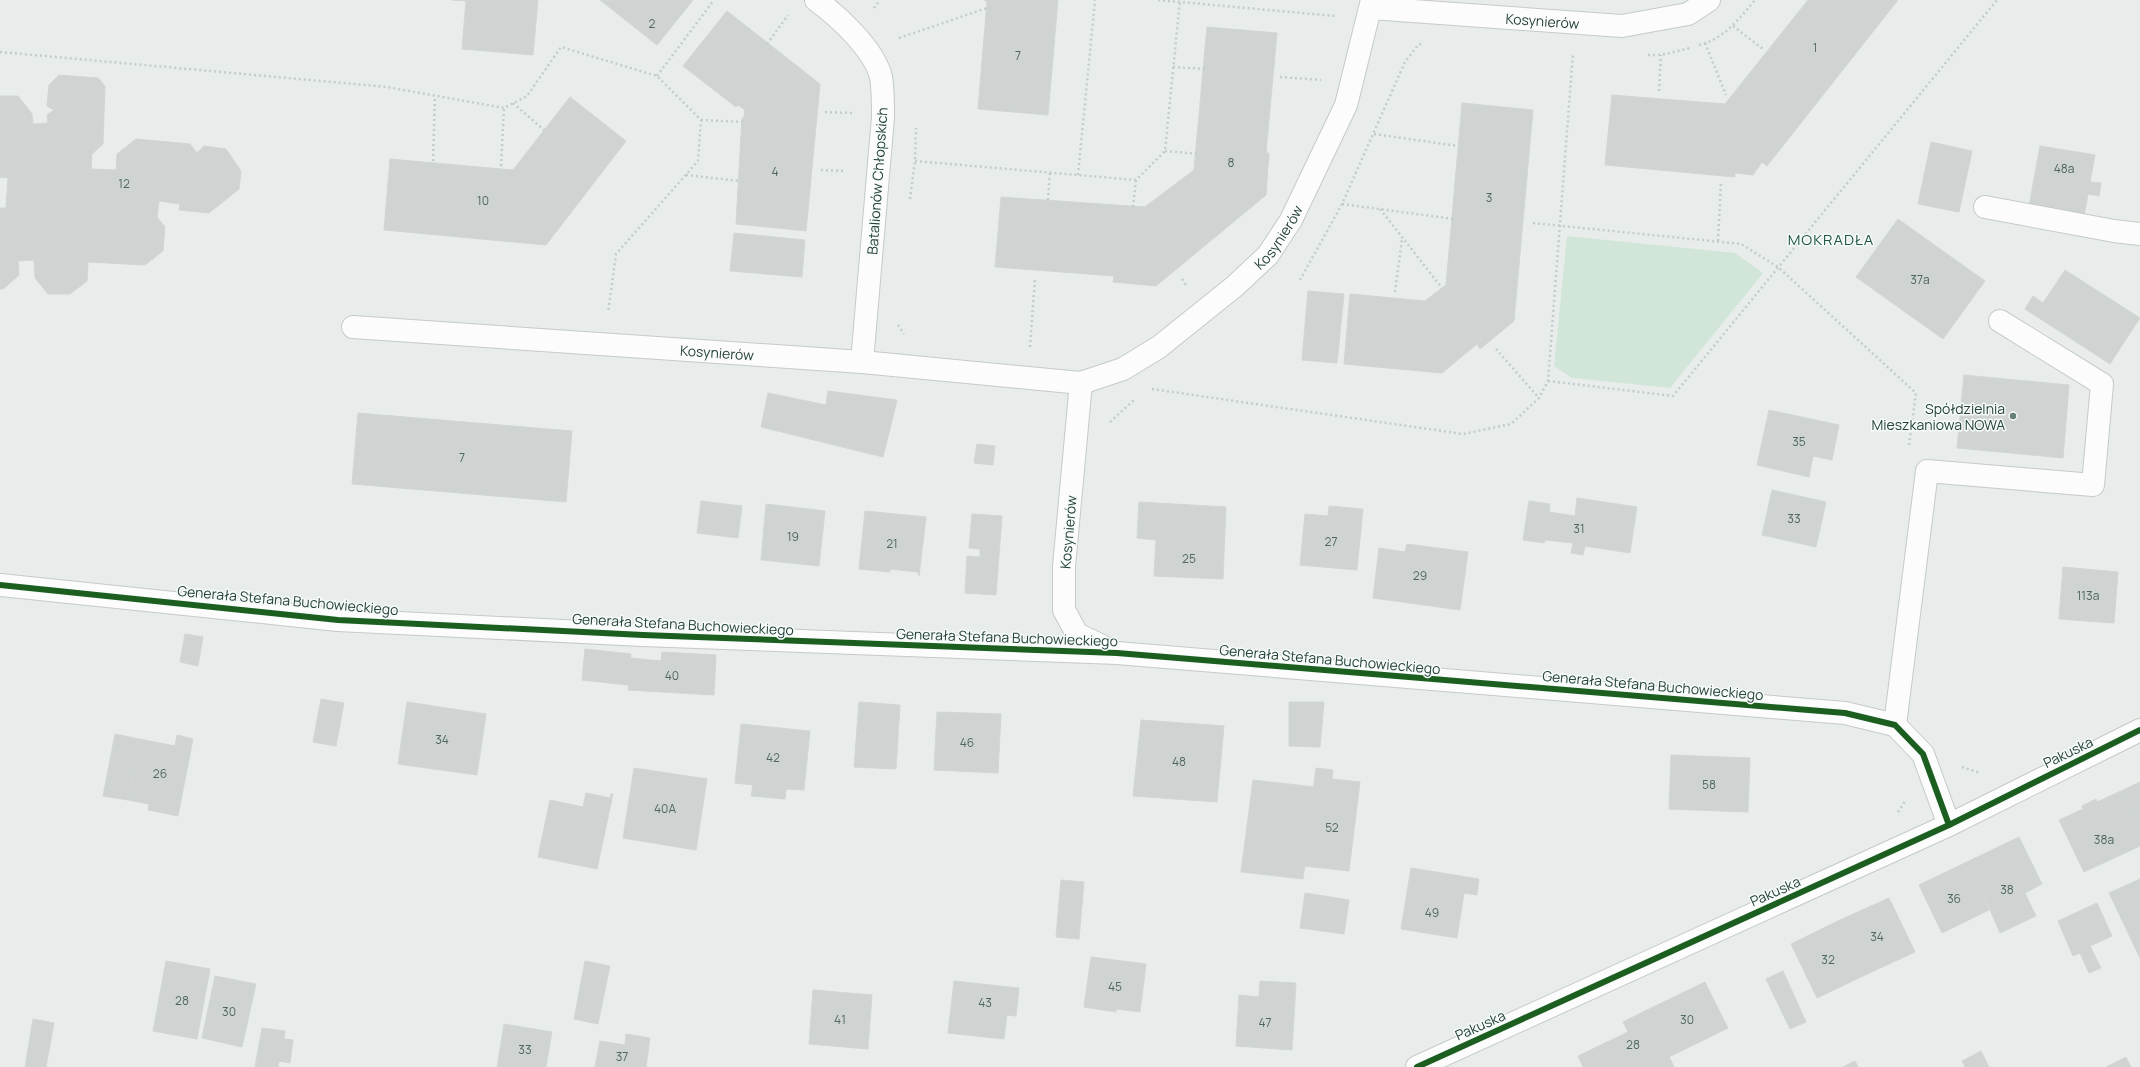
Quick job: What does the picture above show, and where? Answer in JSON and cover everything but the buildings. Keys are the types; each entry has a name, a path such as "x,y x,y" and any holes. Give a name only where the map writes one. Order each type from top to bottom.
{"street":[{"name":"Batalionów Chłopskich","path":"816,0 833,13 864,44 881,76 883,117 862,362"},
{"name":"Kosynierów","path":"353,327 862,362 1081,383 1123,369 1158,347 1235,286 1268,255 1291,220 1346,105 1372,4 1622,26 1688,14 1709,0"},
{"path":"1985,207 2114,231 2140,234"},
{"path":"1949,824 1923,754 1895,725 1927,471 2092,485 2102,384 2000,322"},
{"name":"Kosynierów","path":"1081,383 1064,566 1064,610 1077,634 1116,653"},
{"name":"Generała Stefana Buchowieckiego","path":"0,585 338,620 672,636 1116,653 1845,713 1895,725"},
{"name":"Pakuska","path":"1417,1067 1949,824 2140,730"}],"path":[{"path":"657,76 714,0"},
{"path":"874,8 880,0"},
{"path":"1078,175 1094,0"},
{"path":"1158,0 1342,16"},
{"path":"1698,46 1706,44 1733,26 1755,0"},
{"path":"1548,381 1673,396 1996,0"},
{"path":"1134,207 1136,180 1165,151 1180,1"},
{"path":"869,4 878,11"},
{"path":"899,38 987,8"},
{"path":"768,44 790,13"},
{"path":"1733,26 1763,49"},
{"path":"894,32 899,38 901,44"},
{"path":"1300,280 1342,204 1405,62 1418,45 1425,42"},
{"path":"1706,44 1726,95"},
{"path":"0,52 387,87 504,108 527,96 561,47 657,76 701,120 744,122"},
{"path":"1646,55 1661,56 1691,48"},
{"path":"1565,52 1580,53"},
{"path":"1147,388 1463,434 1511,424 1539,398 1548,381 1573,52"},
{"path":"1659,91 1661,56"},
{"path":"1173,68 1205,69"},
{"path":"1280,77 1326,80"},
{"path":"433,161 435,96"},
{"path":"513,103 544,130"},
{"path":"501,166 504,108"},
{"path":"825,112 860,114"},
{"path":"611,319 608,314 608,305 616,254 698,161 701,120"},
{"path":"910,200 916,122"},
{"path":"1374,134 1458,146"},
{"path":"1165,151 1198,154"},
{"path":"914,161 1136,180"},
{"path":"821,170 848,172"},
{"path":"1048,200 1050,172"},
{"path":"686,175 740,181"},
{"path":"1718,241 1721,182"},
{"path":"1342,204 1454,219"},
{"path":"1380,209 1442,288"},
{"path":"1533,223 1560,224 1742,244 1778,267 1916,393 1909,448"},
{"path":"1395,292 1402,238"},
{"path":"1030,350 1035,278"},
{"path":"898,320 898,326 906,336"},
{"path":"1496,349 1539,398"},
{"path":"1109,425 1112,419 1135,399"}],"green space":[{"path":"1567,236 1735,253 1763,273 1670,388 1572,378 1554,366"}],"cycle path":[{"path":"0,585 338,620 643,635 1117,653 1845,713 1895,725 1923,754 1949,825"},
{"path":"1417,1067 1949,825 2140,730"}],"place":[{"name":"Spółdzielnia Mieszkaniowa NOWA","path":"2013,416"}],"district":[{"name":"MOKRADŁA","path":"1831,239"}]}
